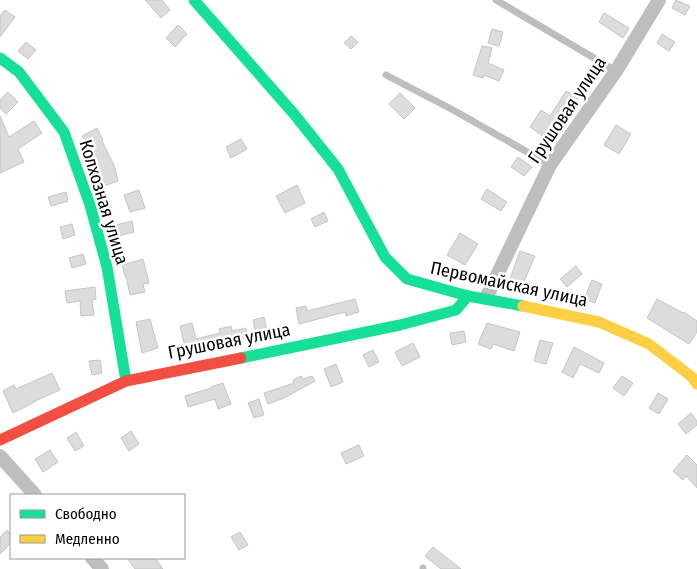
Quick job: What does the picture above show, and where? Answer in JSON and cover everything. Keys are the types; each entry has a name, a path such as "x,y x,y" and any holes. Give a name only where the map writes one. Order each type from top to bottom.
{"street":[{"name":"Первомайская улица","path":"194,0 294,114 338,169 385,257 408,279 468,296 486,298 599,322 649,344 692,377 697,384"},
{"name":"Грушовая улица","path":"486,298 550,165 616,72 659,0"},
{"name":"Колхозная улица","path":"0,58 19,72 64,132 90,205 107,267 126,381"},
{"name":"Грушовая улица","path":"0,440 126,381 400,325 456,310 468,296"},
{"path":"0,456 35,494"},
{"path":"93,559 102,569"}],"lane":[{"path":"496,0 616,72"},
{"path":"386,75 455,111 550,165"}],"building":[{"path":"145,0 162,0 170,10 161,18"},
{"path":"676,0 690,6 685,15 672,8"},
{"path":"5,10 15,17 0,37 0,16"},
{"path":"604,13 629,28 623,38 599,22"},
{"path":"178,25 187,34 175,47 166,38"},
{"path":"492,29 503,32 499,46 488,43"},
{"path":"662,34 675,42 669,51 657,43"},
{"path":"351,36 358,42 351,49 344,43"},
{"path":"26,42 36,50 28,59 18,51"},
{"path":"482,46 492,48 488,63 504,70 499,81 484,75 483,78 473,75"},
{"path":"566,91 578,98 550,141 530,127 541,110 550,116"},
{"path":"8,92 18,102 6,114 0,108 0,100"},
{"path":"400,93 415,108 404,119 389,104"},
{"path":"0,116 9,137 34,121 42,133 18,149 24,162 0,173"},
{"path":"616,125 631,134 619,154 604,145"},
{"path":"97,128 114,165 118,181 104,186 100,171 94,173 90,164 96,161 82,136"},
{"path":"241,139 247,149 231,158 226,147"},
{"path":"518,157 532,167 524,176 511,167"},
{"path":"297,185 305,203 285,213 276,196"},
{"path":"487,189 507,202 501,211 481,199"},
{"path":"139,190 145,208 130,212 124,195"},
{"path":"66,192 68,201 51,206 48,197"},
{"path":"324,212 328,221 315,227 311,219"},
{"path":"132,221 134,232 118,236 116,225"},
{"path":"72,224 75,235 63,239 60,227"},
{"path":"460,233 478,244 465,265 447,255"},
{"path":"520,251 535,256 523,284 510,279"},
{"path":"83,254 86,264 72,268 69,258"},
{"path":"143,259 149,283 143,284 145,292 130,295 122,265"},
{"path":"576,266 582,274 567,287 560,279"},
{"path":"592,280 602,284 595,303 584,299"},
{"path":"95,287 96,299 92,300 94,315 81,316 80,301 67,303 65,291"},
{"path":"355,299 359,312 346,316 345,312 299,324 296,308 306,306 307,311"},
{"path":"657,299 684,312 697,321 697,332 689,344 647,318"},
{"path":"264,317 267,331 256,334 253,320"},
{"path":"150,319 158,348 142,353 136,322"},
{"path":"192,323 196,339 220,333 219,329 231,326 232,331 246,328 248,337 186,351 180,326"},
{"path":"487,323 520,332 514,351 493,344 491,349 478,344"},
{"path":"464,331 466,342 452,345 450,333"},
{"path":"540,340 553,343 546,364 534,361"},
{"path":"413,343 420,357 402,366 395,352"},
{"path":"574,347 604,363 599,373 580,364 573,378 562,372"},
{"path":"373,350 379,362 369,367 363,355"},
{"path":"100,360 102,373 92,375 89,361"},
{"path":"336,364 343,382 331,387 324,369"},
{"path":"52,373 60,390 13,413 3,391 14,385 16,389"},
{"path":"301,376 303,379 312,376 315,381 284,398 268,404 264,393 294,383 293,380"},
{"path":"622,376 633,383 624,396 613,388"},
{"path":"223,383 231,404 218,409 215,399 188,407 185,396"},
{"path":"658,393 668,399 659,414 649,408"},
{"path":"259,399 264,415 254,418 248,403"},
{"path":"691,413 697,421 697,425 686,434 678,424"},
{"path":"131,431 139,444 129,451 121,438"},
{"path":"76,432 84,446 75,451 67,438"},
{"path":"359,445 364,456 346,464 341,453"},
{"path":"50,450 58,462 43,472 35,459"},
{"path":"687,455 697,465 697,488 686,476 683,480 673,471"},
{"path":"7,530 10,534 10,544 0,554 0,537"},
{"path":"240,532 248,545 239,550 231,537"},
{"path":"433,547 461,569 441,569 425,556"},
{"path":"128,559 156,559 163,569 135,569"}],"traffic: fast":[{"path":"194,0 294,114 338,169 385,257 407,279 468,296 523,306"},
{"path":"0,58 19,72 64,132 90,205 107,267 126,381"},
{"path":"241,358 400,325 456,310 468,296"}],"traffic: slow":[{"path":"523,306 599,322 649,344 692,377 697,384"}],"traffic: jam":[{"path":"0,440 126,381 241,358"}]}
